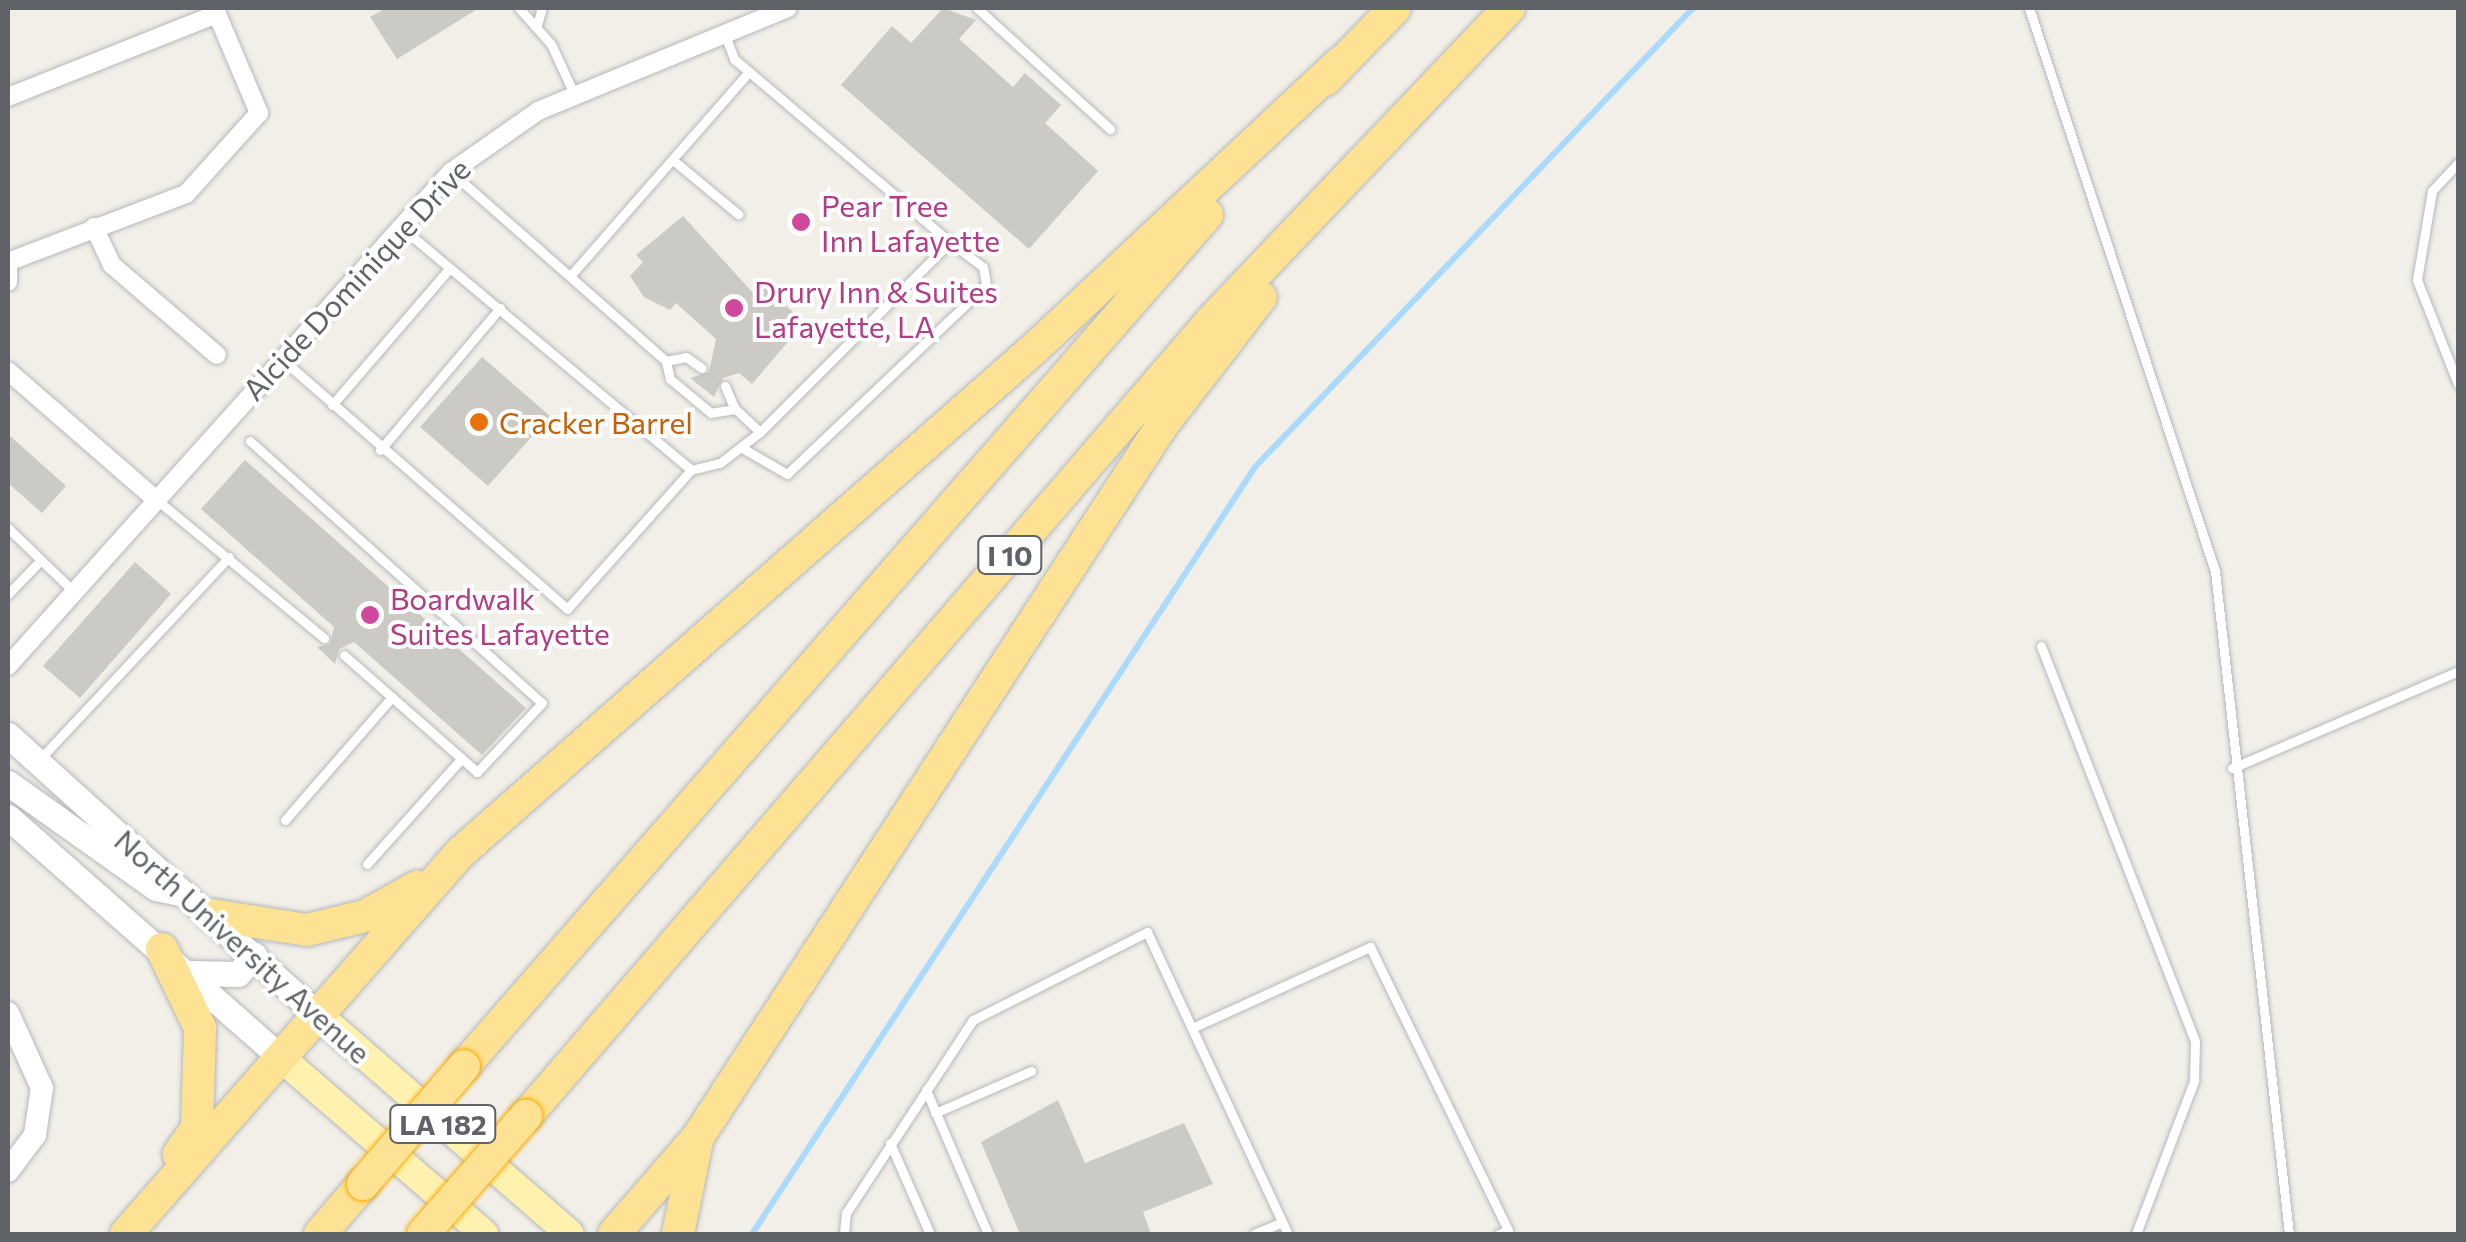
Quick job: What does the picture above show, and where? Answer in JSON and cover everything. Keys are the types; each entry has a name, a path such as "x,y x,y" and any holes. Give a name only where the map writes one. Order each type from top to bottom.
{"highway":[{"name":"I 10","path":"320,1234 1340,63 1395,8"},
{"name":"I 10","path":"423,1234 1212,320 1509,8"},
{"path":"201,905 294,929 336,925 397,903 460,853 1035,348 1340,63"},
{"path":"614,1234 698,1137 1163,424 1430,90"},
{"path":"126,1234 460,853"},
{"path":"126,1234 197,1128 202,1094 200,1028 162,949"},
{"path":"678,1234 698,1137"}],"main road":[{"name":"North University Avenue","path":"8,735 201,905 317,1014 570,1234"},
{"path":"8,782 156,888 201,905"},
{"name":"North University Avenue","path":"8,817 484,1234"},
{"path":"188,973 238,974 254,955"}],"street":[{"name":"Alcide Dominique Drive","path":"8,666 398,225 451,172 574,94 788,8"},
{"path":"8,97 217,14 259,113 186,194 11,255 8,282"},
{"path":"94,227 112,266 217,355"},
{"path":"8,372 155,499"},
{"path":"8,1171 30,1147 42,1112 31,1053 9,1019"}],"lane":[{"path":"519,8 537,25 574,94"},
{"path":"537,25 542,8"},
{"path":"976,8 1110,129"},
{"path":"2029,8 2215,570 2232,768 2289,1234"},
{"path":"724,34 750,72 983,267 986,285 786,474 744,448"},
{"path":"572,275 750,72"},
{"path":"673,160 738,214"},
{"path":"2458,163 2432,191 2417,280 2458,384"},
{"path":"451,172 666,362 670,379 711,414 735,410"},
{"path":"398,225 690,470"},
{"path":"280,357 380,450 567,609 690,470 744,448 950,242"},
{"path":"332,405 449,269"},
{"path":"380,450 500,308"},
{"path":"666,362 686,356 702,368"},
{"path":"725,386 735,410 760,432"},
{"path":"250,441 542,703 477,772 344,655"},
{"path":"155,499 324,638"},
{"path":"8,528 73,591"},
{"path":"8,546 17,536"},
{"path":"38,762 229,558"},
{"path":"8,594 39,562"},
{"path":"2041,646 2195,1040 2194,1081 2136,1234"},
{"path":"2232,768 2458,671"},
{"path":"285,820 392,697"},
{"path":"367,864 462,758"},
{"path":"844,1234 846,1213 974,1020 1148,932 1288,1234"},
{"path":"1192,1028 1370,947 1508,1230 1499,1234"},
{"path":"936,1113 1031,1071"},
{"path":"926,1090 988,1234"},
{"path":"890,1142 930,1234"},
{"path":"1254,1234 1282,1222"}],"building":[{"path":"386,8 479,8 397,59 370,17"},
{"path":"943,8 976,20 959,39 1013,87 1025,73 1061,105 1045,123 1098,171 1029,249 841,85 892,26 911,43"},
{"name":"Drury Inn & Suites Lafayette, LA","path":"683,216 755,295 764,287 805,322 752,384 739,373 723,378 714,397 690,378 709,372 716,339 676,303 670,310 644,297 630,276 643,262 636,255"},
{"path":"482,357 550,416 488,486 420,427"},
{"path":"8,434 66,486 42,513 8,483"},
{"path":"245,460 526,708 482,755 354,642 339,649 335,664 317,647 330,644 334,627 201,509"},
{"path":"135,562 171,594 80,698 43,666"},
{"path":"1058,1100 1085,1163 1184,1123 1213,1184 1143,1212 1151,1234 1020,1234 981,1142"}],"waterway":[{"path":"752,1234 1255,467 1693,8"}],"place":[{"name":"Pear Tree Inn Lafayette","path":"801,222"},
{"name":"Drury Inn & Suites Lafayette, LA","path":"734,308"},
{"name":"Cracker Barrel","path":"479,422"},
{"name":"Boardwalk Suites Lafayette","path":"370,615"}]}
